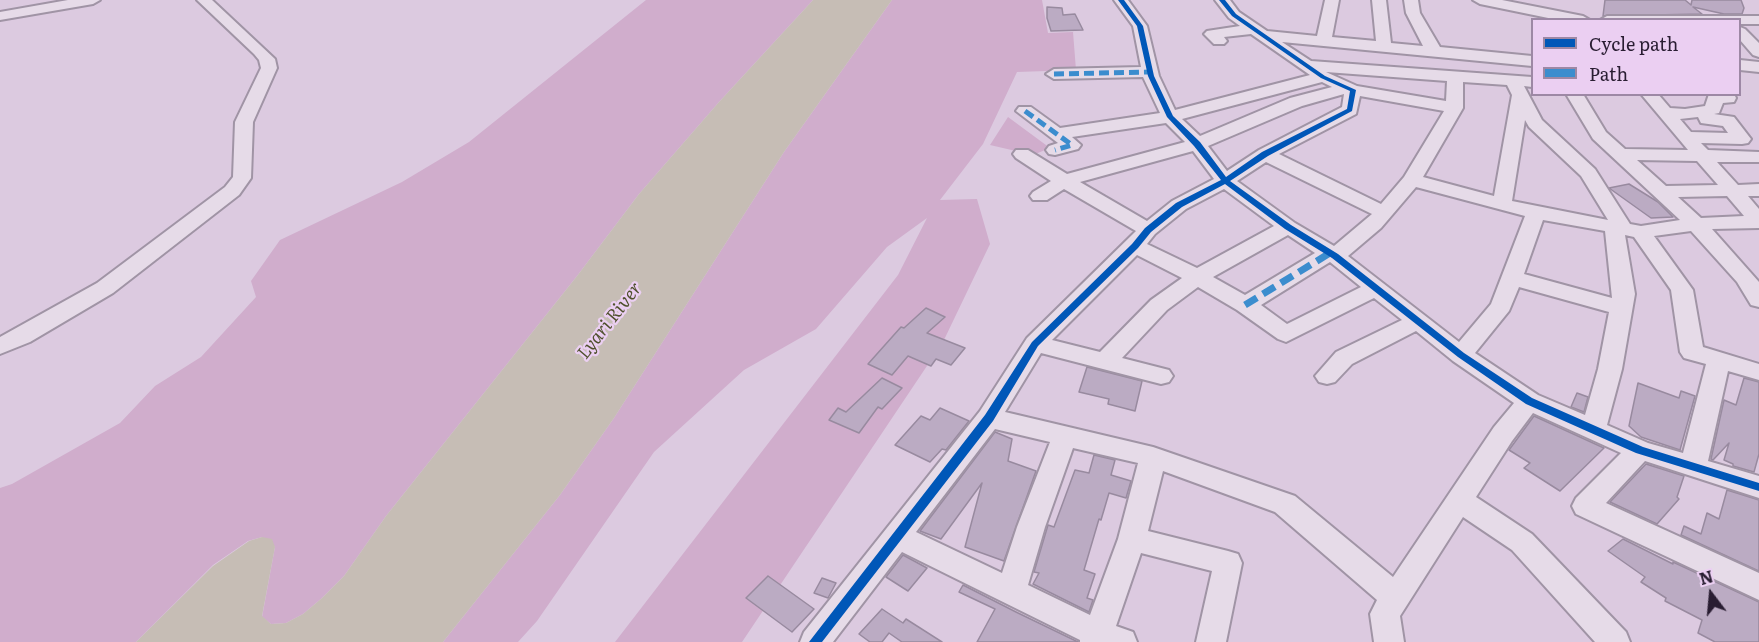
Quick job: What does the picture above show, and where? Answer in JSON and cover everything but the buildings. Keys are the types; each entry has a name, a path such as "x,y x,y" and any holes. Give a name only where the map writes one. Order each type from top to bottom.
{"street":[{"path":"0,16 93,0"},
{"path":"0,346 22,336 105,288 232,191 242,178 244,122 269,68 267,59 260,51 204,0"},
{"path":"1121,0 1140,26 1150,72 1170,117 1197,144 1225,181 1288,227 1333,254 1461,355 1529,401 1640,450 1759,487"},
{"path":"1222,0 1234,15 1323,77 1350,89 1454,108"},
{"path":"1324,39 1332,0"},
{"path":"1379,0 1384,46"},
{"path":"1411,0 1413,12 1434,51"},
{"path":"1480,0 1533,15 1568,18"},
{"path":"1533,15 1546,0"},
{"path":"1731,18 1754,16"},
{"path":"1219,41 1212,34 1258,32 1531,61"},
{"path":"1741,33 1759,53"},
{"path":"1741,52 1759,53"},
{"path":"1306,65 1455,76 1522,86"},
{"path":"1741,65 1759,67"},
{"path":"1054,74 1150,72"},
{"path":"1245,306 1333,254 1385,213 1412,180 1454,108 1455,76"},
{"path":"1025,111 1056,142 1170,117 1323,77"},
{"path":"1502,204 1522,86"},
{"path":"1522,86 1535,123 1588,173 1626,229 1682,290 1692,352 1759,372"},
{"path":"1040,196 1064,181 1197,144 1296,102 1350,89"},
{"path":"815,642 989,418 1035,344 1142,238 1179,205 1225,181 1265,154 1350,110 1350,89"},
{"path":"1575,96 1599,135 1753,279 1759,300"},
{"path":"1651,96 1759,221"},
{"path":"1665,113 1685,114 1713,109 1715,98 1728,98 1726,96"},
{"path":"1686,137 1742,139 1728,121 1707,119 1704,111"},
{"path":"1022,154 1064,181 1197,277 1286,334 1376,288"},
{"path":"1265,154 1385,213"},
{"path":"1619,154 1759,157"},
{"path":"1412,180 1536,213 1626,229 1759,221"},
{"path":"1659,192 1759,190"},
{"path":"1461,355 1501,306 1536,213"},
{"path":"1104,363 1159,305 1197,277 1288,227"},
{"path":"1593,429 1611,369 1623,294 1626,229"},
{"path":"1512,278 1621,308"},
{"path":"1327,376 1344,358 1418,321"},
{"path":"1035,344 1161,376"},
{"path":"1693,467 1719,360"},
{"path":"1389,642 1386,614 1503,434 1529,401"},
{"path":"989,418 1153,457 1286,504 1396,598"},
{"path":"1011,592 1031,527 1065,436"},
{"path":"1640,450 1586,506 1759,587"},
{"path":"897,536 1105,639 1153,457"},
{"path":"1459,500 1522,542 1615,642"},
{"path":"1132,539 1228,563 1211,642"}],"shaded area":[{"path":"646,0 813,0 719,102 639,194 577,276 386,516 344,576 322,598 303,614 286,623 271,624 262,617 275,547 262,537 248,541 213,565 136,642 0,642 0,488 12,484 120,423 155,386 201,357 256,297 251,281 280,240 402,182 469,142"},
{"path":"892,0 1042,0 1048,33 1073,32 1076,70 1017,72 983,144 940,200 977,199 990,244 943,342 742,642 615,642 898,275 927,218 887,247 816,329 744,370 654,452 537,621 518,642 443,642 560,495 614,418 784,152"},
{"path":"1008,117 1050,148 1033,155 990,145"}],"water":[{"name":"Lyari River","path":"813,0 892,0 784,152 614,418 560,495 443,642 136,642 213,566 249,541 262,537 272,539 275,547 262,616 271,624 286,623 303,614 322,598 344,576 386,516 577,276 639,194 719,102"}],"marked path":[{"path":"1054,74 1150,72"},
{"path":"1025,111 1072,145 1055,150"},
{"path":"1245,305 1330,253"}],"cycle path":[{"path":"1121,0 1140,26 1151,76 1170,117 1197,144 1225,181 1288,227 1335,256 1461,355 1529,401 1640,450 1759,487"},
{"path":"815,642 989,418 1035,344 1135,246 1148,230 1179,205 1225,181 1265,154 1350,110 1353,90 1323,77 1234,15 1222,0"}]}
